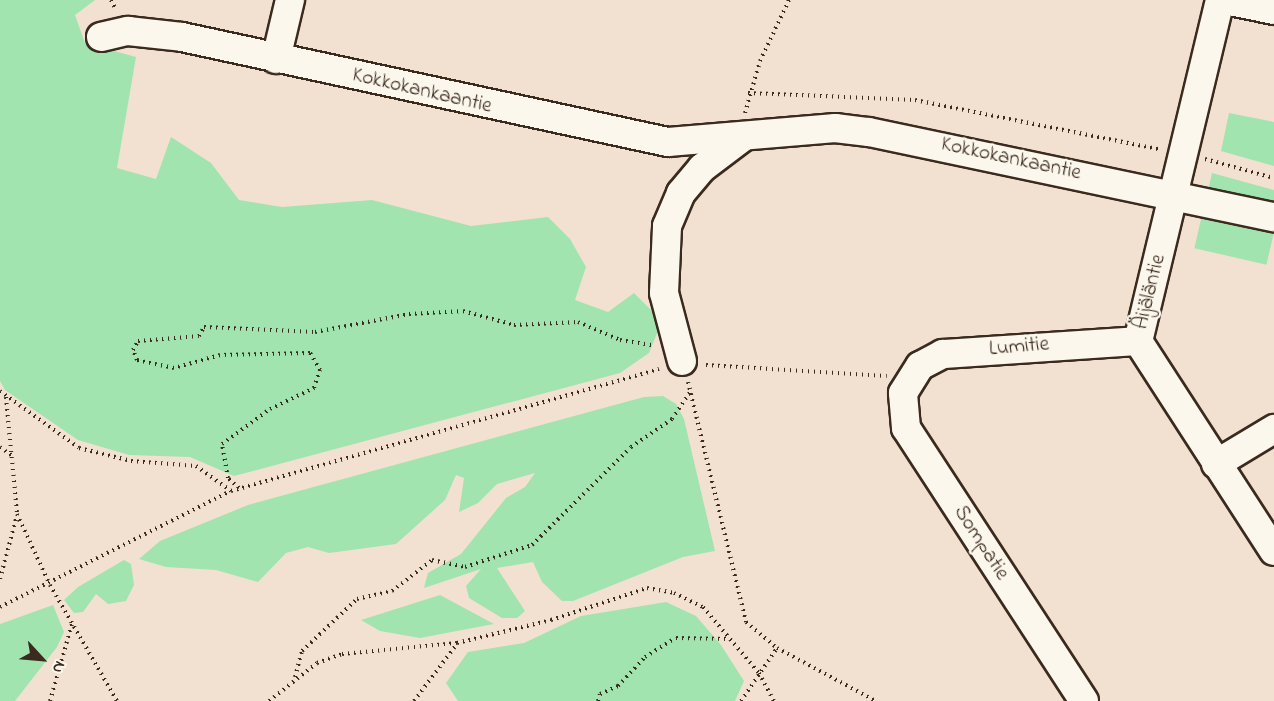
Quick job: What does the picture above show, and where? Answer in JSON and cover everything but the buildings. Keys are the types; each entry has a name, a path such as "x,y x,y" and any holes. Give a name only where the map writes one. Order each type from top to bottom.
{"street":[{"path":"276,59 290,0"},
{"name":"Äijäläntie","path":"1220,0 1186,155 1138,341 1274,551"},
{"path":"1225,0 1274,10"},
{"name":"Kokkokankaantie","path":"101,37 128,31 182,37 631,138 668,142 835,128 869,132 1176,193 1274,217"},
{"path":"682,361 664,293 667,226 681,193 702,168 744,136"},
{"name":"Lumitie","path":"909,377 931,357 943,354 1138,341"},
{"name":"Sompatie","path":"909,377 902,410 906,429 1084,701"},
{"path":"1216,464 1274,429"}],"path":[{"path":"744,136 748,93 789,0"},
{"path":"748,93 915,100 1186,155 1274,178"},
{"path":"239,488 228,478 222,444 270,409 314,388 320,370 310,353 220,355 174,368 137,360 133,350 138,341 199,336 204,327 315,332 408,314 463,311 514,325 578,322 620,340 662,347 682,361 746,622 777,648 876,701"},
{"path":"0,607 50,585 239,488 682,361 909,377"},
{"path":"0,391 79,448 131,461 196,466 231,491"},
{"path":"295,678 302,651 357,599 392,591 432,560 465,567 532,545 631,447 672,419 690,392"},
{"path":"6,397 17,514 50,585 117,701"},
{"path":"0,447 11,455"},
{"path":"0,579 17,514"},
{"path":"269,701 295,678 342,654 458,643 551,620 646,588 674,593 703,608 759,673 774,701"},
{"path":"50,701 72,624"},
{"path":"598,701 600,694 618,686 645,657 676,638 730,639"},
{"path":"414,701 458,643"},
{"path":"741,701 777,648"}],"green space":[{"path":"0,0 95,0 75,15 85,43 136,57 117,168 156,179 171,137 211,163 239,200 282,207 372,200 471,226 548,217 570,239 586,267 575,300 608,312 634,293 662,321 649,353 620,373 234,476 190,457 129,455 78,440 5,390 0,381"},
{"path":"1229,113 1274,122 1274,166 1221,151"},
{"path":"1212,173 1274,190 1274,210 1207,195"},
{"path":"1202,215 1274,232 1266,265 1194,248"},
{"path":"663,396 676,404 684,419 715,551 683,557 573,601 562,601 542,582 533,562 497,568 525,611 517,618 502,618 469,598 466,586 481,569 424,588 428,573 461,554 506,498 525,487 535,473 497,484 478,503 459,512 464,478 456,475 445,500 396,544 329,553 308,547 286,553 258,582 216,570 166,567 139,559 160,541 248,505 644,397"},
{"path":"124,560 131,564 134,585 126,601 108,604 96,594 83,612 74,613 64,600 78,587"},
{"path":"440,595 494,624 420,638 380,631 361,620"},
{"path":"666,602 696,616 721,645 744,681 735,701 458,701 446,683 468,652 524,643 581,616"},
{"path":"53,605 64,632 57,647 15,701 0,701 0,624"}]}
